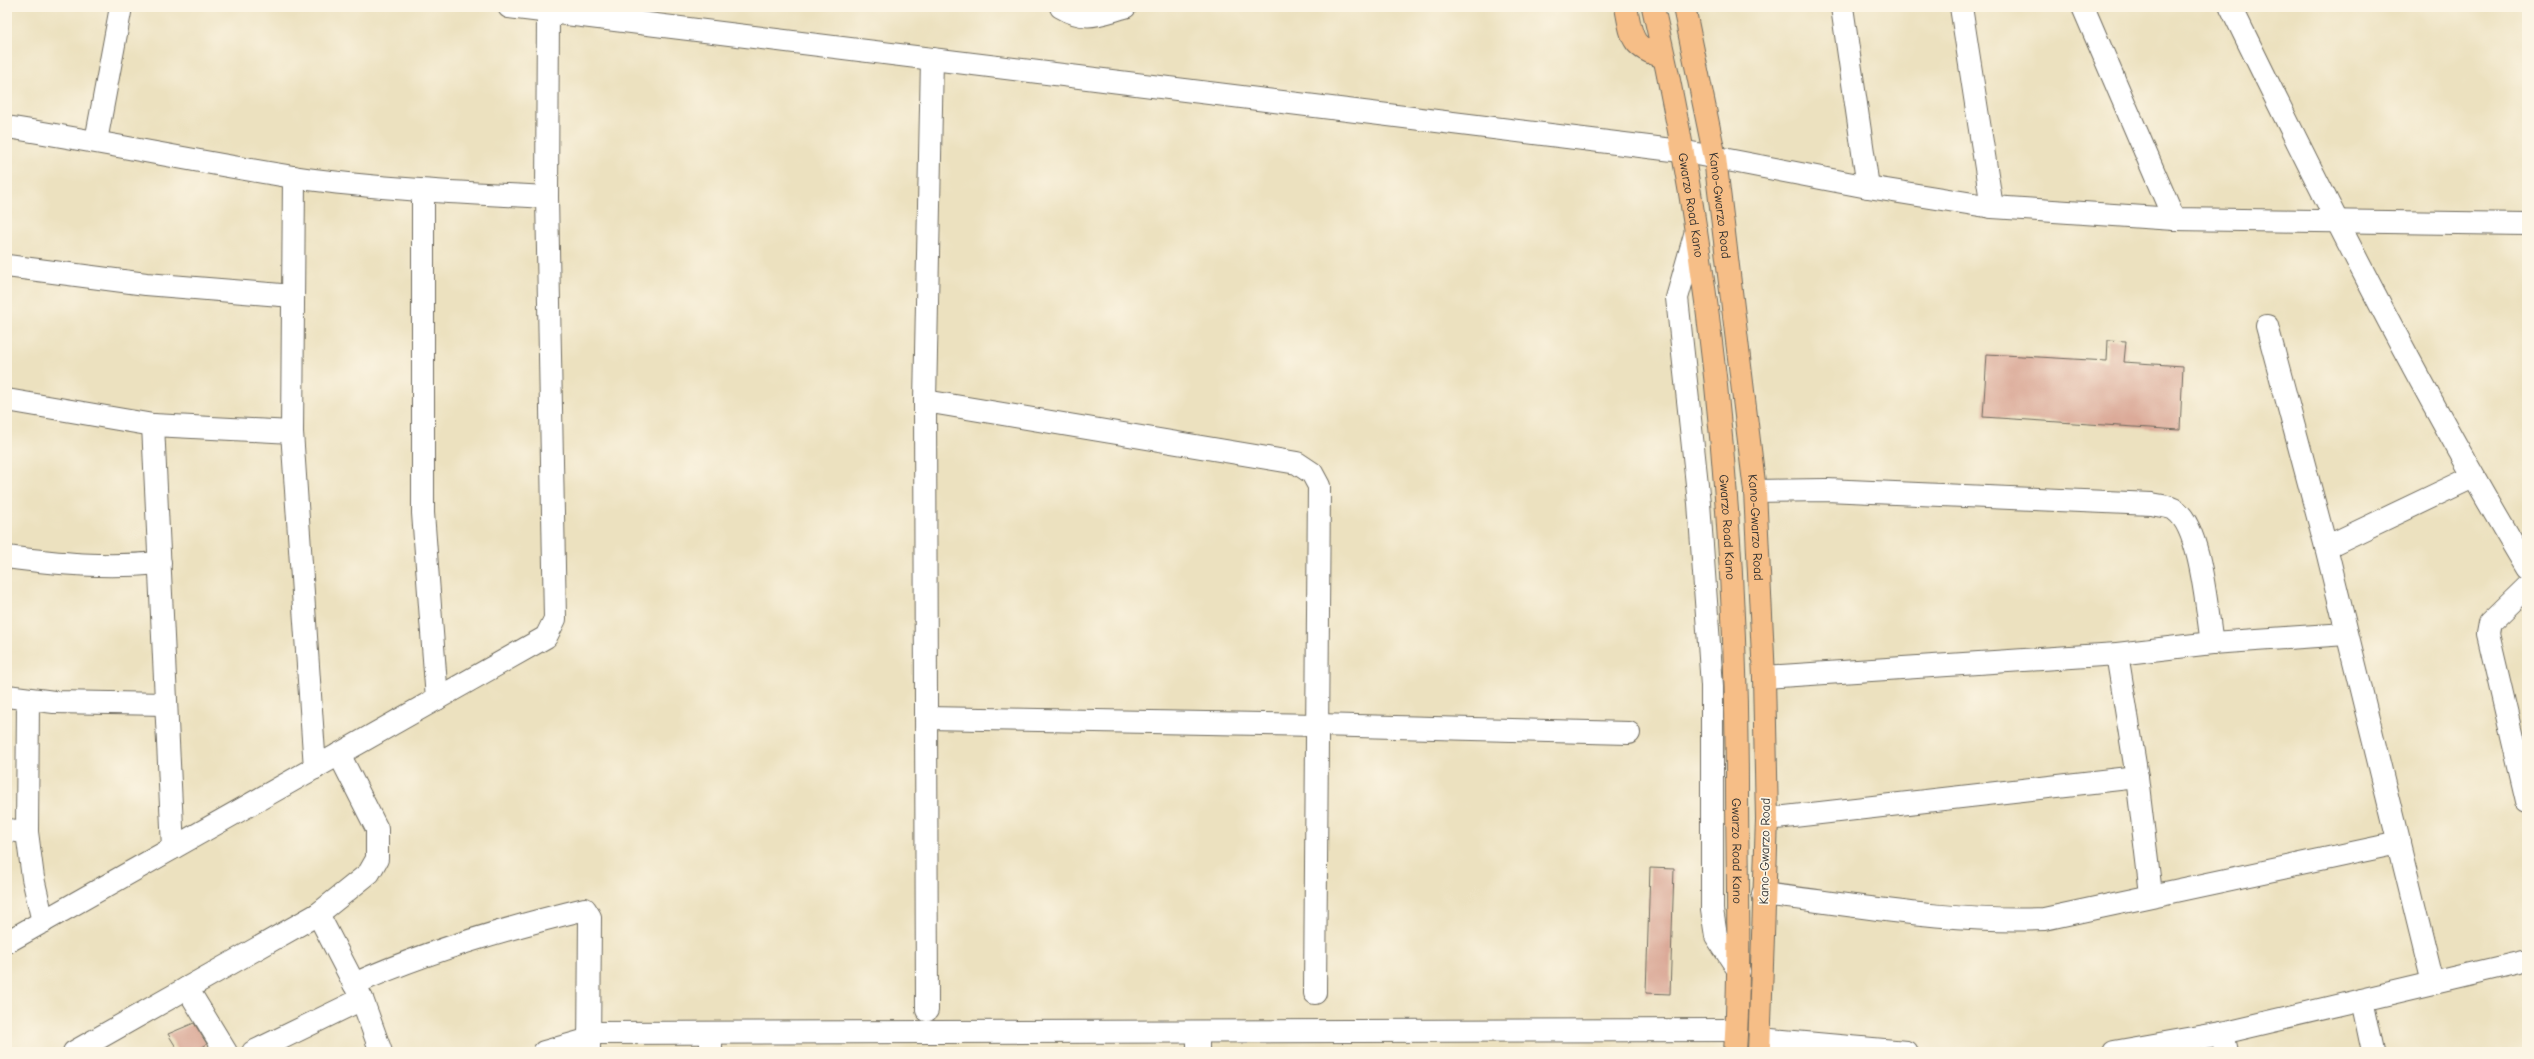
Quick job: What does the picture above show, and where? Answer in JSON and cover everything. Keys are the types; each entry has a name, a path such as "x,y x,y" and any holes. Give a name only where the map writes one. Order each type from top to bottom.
{"main road":[{"path":"1626,7 1636,44 1648,52 1664,57"},
{"name":"Gwarzo Road Kano","path":"1652,7 1664,57 1696,228 1713,369 1731,585 1737,697 1739,971 1735,1052"},
{"name":"Kano-Gwarzo Road","path":"1684,7 1714,158 1755,491 1764,677 1767,818 1760,1046"}],"street":[{"path":"96,141 121,7"},
{"path":"509,7 1681,151 1868,187 1992,207 2174,219 2335,220 2527,224"},
{"path":"1061,7 1080,16 1091,17 1125,7"},
{"path":"1842,7 1868,187"},
{"path":"1961,7 1992,207"},
{"path":"2083,7 2174,219"},
{"path":"2231,7 2335,220 2473,477 2527,568"},
{"path":"7,942 546,637 555,619 547,197 548,12"},
{"path":"927,1010 925,401 932,59"},
{"path":"7,127 96,141 294,177 423,191 547,197"},
{"path":"294,177 292,432 315,768"},
{"path":"423,191 423,513 436,699"},
{"path":"7,266 146,284 293,296"},
{"path":"2267,326 2326,547 2346,634 2433,984"},
{"path":"7,400 153,425 292,432"},
{"path":"925,401 1297,464 1312,473 1319,486 1315,993"},
{"path":"153,425 172,848"},
{"path":"2326,547 2473,477"},
{"path":"1755,491 1826,490 2152,504 2175,509 2184,519 2196,546 2212,643"},
{"path":"7,557 61,564 118,567 160,562"},
{"path":"2527,586 2490,622 2488,634 2527,801"},
{"path":"1764,677 2117,654 2212,643 2346,634"},
{"path":"2117,654 2137,777 2151,894"},
{"path":"43,922 33,878 17,831 17,698 54,702 166,704"},
{"path":"927,718 1317,725 1629,734"},
{"path":"74,1052 318,914 369,873 377,859 377,829 339,754"},
{"path":"1767,818 2137,777"},
{"path":"1764,894 2005,920 2044,919 2151,894 2399,843"},
{"path":"253,1052 358,992 380,972 526,923 585,909 590,917 589,1041"},
{"path":"318,914 358,992 381,1052"},
{"path":"2114,1052 2224,1042 2362,1000 2527,961"},
{"path":"187,988 226,1052"},
{"path":"2362,1000 2373,1052"},
{"path":"544,1052 589,1041 1198,1042 1736,1030"},
{"path":"1760,1046 1906,1052"}],"building":[{"path":"2108,340 2126,341 2124,362 2183,366 2180,430 1983,417 1987,354 2107,361"},
{"path":"1650,868 1674,869 1670,994 1646,993"},
{"path":"194,1023 207,1044 195,1052 179,1052 168,1034"}]}
